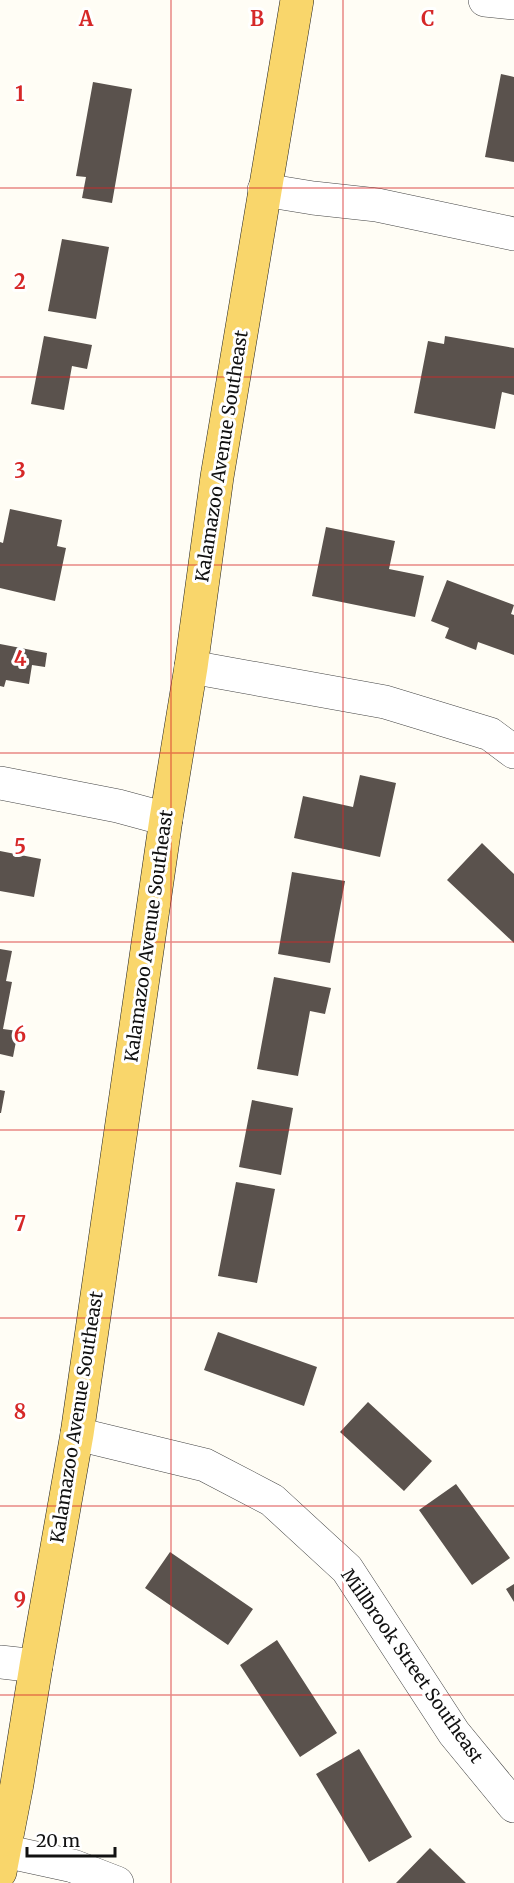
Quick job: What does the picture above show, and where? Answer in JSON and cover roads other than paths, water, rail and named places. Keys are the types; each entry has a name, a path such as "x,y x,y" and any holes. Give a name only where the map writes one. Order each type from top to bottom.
{"main road":[{"name":"Kalamazoo Avenue Southeast","path":"2,1861 77,1434 217,477 297,0"}],"street":[{"path":"485,0 514,3"},
{"path":"264,190 377,205 514,234"},
{"path":"191,667 386,702 490,734 514,752"},
{"path":"0,783 118,806 166,819"},
{"name":"Millbrook Street Southeast","path":"77,1434 205,1465 272,1500 347,1569 454,1733 514,1806"},
{"path":"0,1662 36,1665"},
{"path":"2,1861 73,1866 117,1883"}]}
